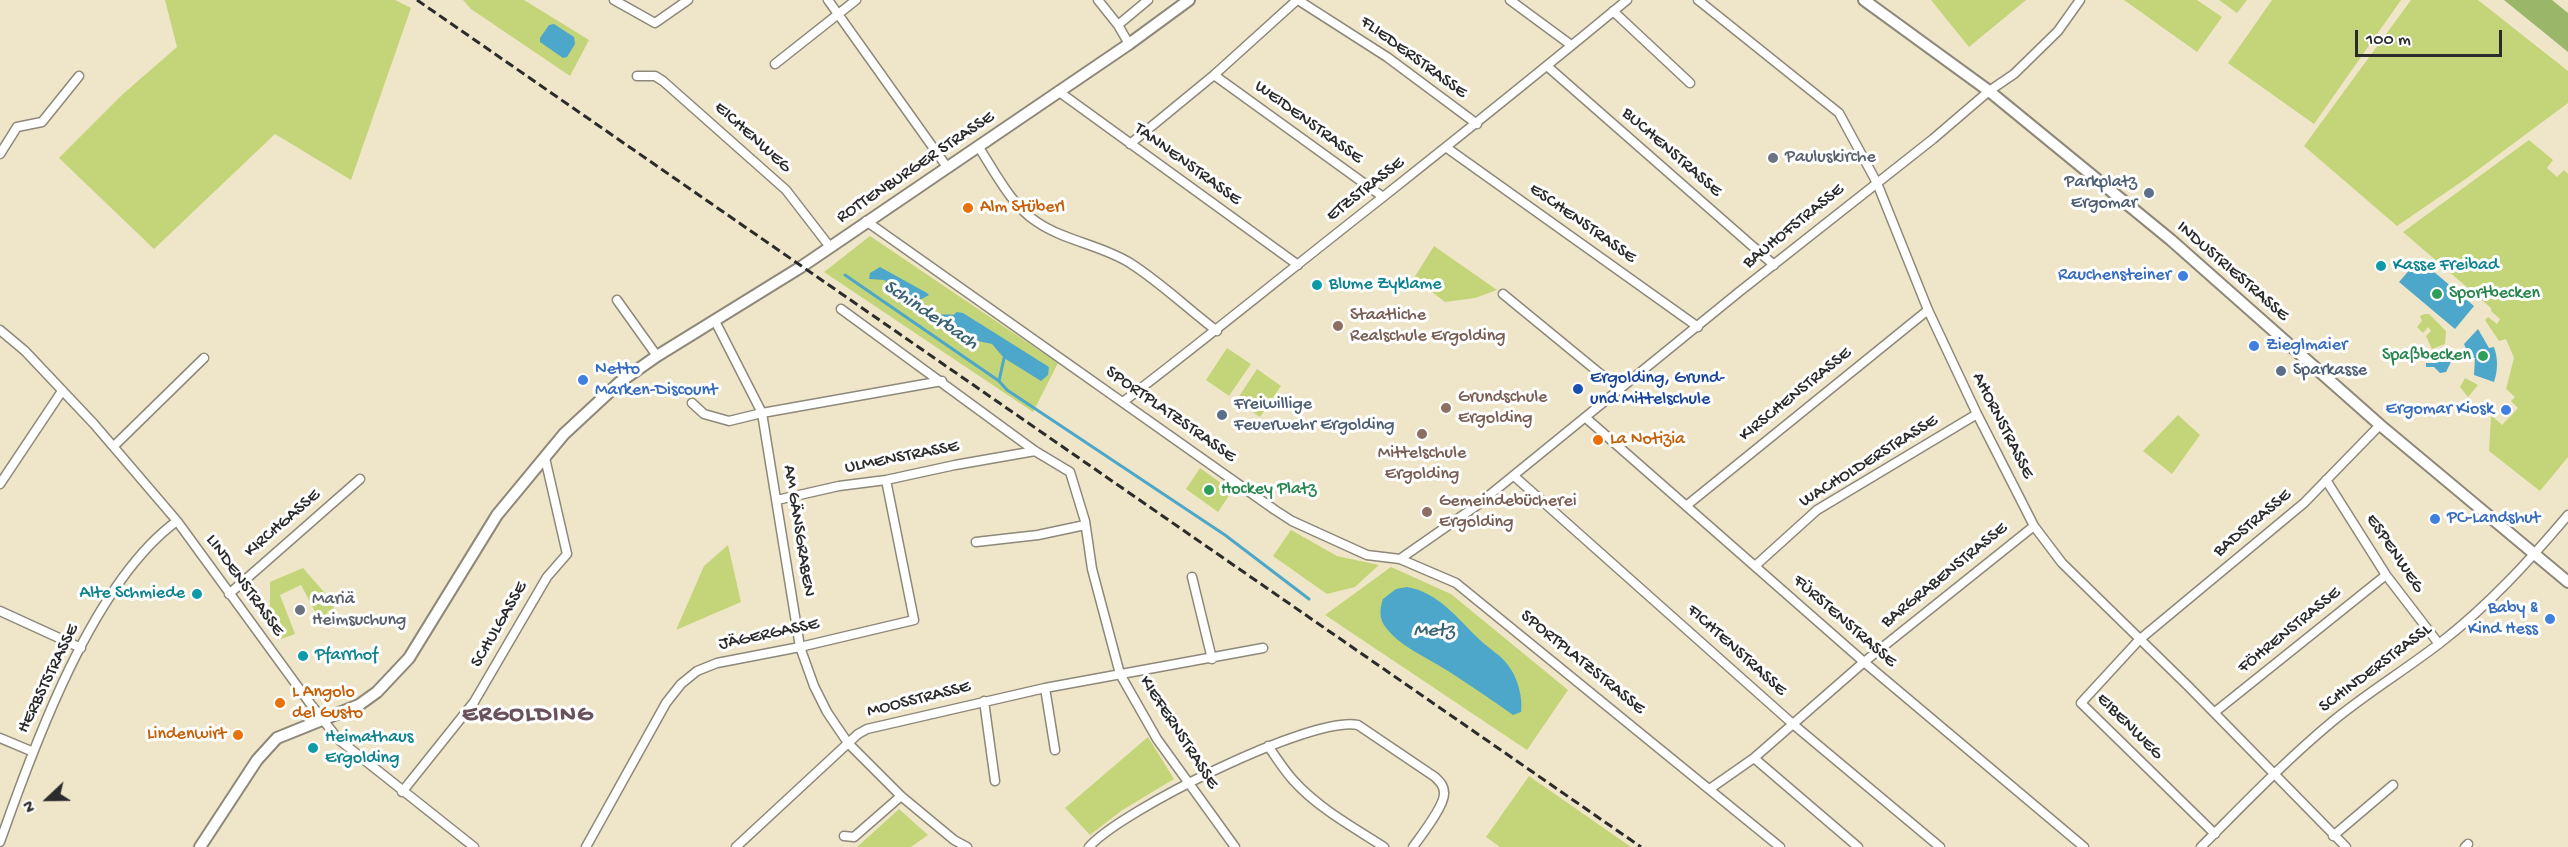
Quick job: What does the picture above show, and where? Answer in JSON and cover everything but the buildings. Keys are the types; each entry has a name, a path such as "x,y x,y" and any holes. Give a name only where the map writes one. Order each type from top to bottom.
{"street":[{"path":"614,0 655,22 688,0"},
{"path":"828,0 947,167"},
{"path":"775,64 840,15 856,0"},
{"path":"1098,0 1118,25 1129,44"},
{"path":"1118,25 1148,0"},
{"name":"ROTTENBURGER STRASSE","path":"200,847 257,760 277,738 359,705 377,692 409,658 497,515 583,415 620,382 657,356 830,247 1129,44 1189,0"},
{"path":"1130,144 1214,75 1298,0"},
{"name":"FLIEDERSTRASSE","path":"1298,0 1388,57 1477,124"},
{"path":"1510,0 1571,45"},
{"name":"ETZSTRASSE","path":"1123,402 1217,331 1447,148 1627,0"},
{"name":"AHORNSTRASSE","path":"1698,0 1839,113 1877,183 1928,310 1977,414 2034,526 2062,563 2215,712 2346,847"},
{"name":"INDUSTRIESTRASSE","path":"1864,0 1989,91 2179,247 2380,425 2568,582"},
{"name":"BAUHOFSTRASSE","path":"1400,559 1476,506 1514,476 1989,91 2014,74 2058,31 2080,0"},
{"path":"1613,11 1690,83"},
{"name":"BUCHENSTRASSE","path":"1547,66 1773,265"},
{"name":"WEIDENSTRASSE","path":"1214,75 1383,197"},
{"path":"0,154 17,127 42,122 79,76"},
{"name":"EICHENWEG","path":"637,76 655,76 663,81 786,190 830,247"},
{"name":"TANNENSTRASSE","path":"1058,91 1298,265"},
{"path":"978,146 1016,204 1036,222 1055,232 1097,246 1130,263 1217,331"},
{"name":"ESCHENSTRASSE","path":"1447,148 1698,327"},
{"name":"SPORTPLATZSTRASSE","path":"866,221 1292,521 1367,555 1400,559 1456,583 1780,847"},
{"path":"1503,294 1620,390"},
{"path":"617,300 657,356"},
{"name":"KIEFERNSTRASSE","path":"841,309 1035,451 1070,472 1085,525 1092,569 1120,674 1158,739 1235,847"},
{"name":"KIRSCHENSTRASSE","path":"1686,506 1928,310"},
{"name":"AM GÄNSGRABEN","path":"715,321 762,413 800,646 823,703 848,743 901,796 954,840 967,847"},
{"name":"LINDENSTRASSE","path":"0,330 25,351 114,446 177,521 338,739 474,847"},
{"path":"114,446 204,358"},
{"path":"692,403 704,414 729,421 942,381"},
{"path":"0,484 62,391"},
{"name":"WACHOLDERSTRASSE","path":"1755,566 1817,510 1977,414"},
{"name":"FÜRSTENSTRASSE","path":"1586,418 1864,662 2084,847"},
{"name":"BADSTRASSE","path":"2139,640 2304,503 2380,425"},
{"name":"ULMENSTRASSE","path":"777,500 839,486 886,480 1035,451"},
{"name":"SCHULGASSE","path":"402,792 474,702 547,578 567,554 545,458"},
{"name":"FICHTENSTRASSE","path":"1514,476 1794,725 1940,847"},
{"name":"KIRCHGASSE","path":"229,594 360,479"},
{"name":"JÄGERGASSE","path":"586,847 666,703 681,684 698,671 717,663 914,620 886,480"},
{"name":"ESPENWEG","path":"2326,480 2386,575 2439,644"},
{"name":"SCHINDERSTRASSL","path":"2201,847 2332,721 2390,677 2439,644 2487,604 2536,553 2568,515"},
{"name":"HERBSTSTRASSE","path":"0,842 32,751 81,648 115,589 140,554 158,535 177,521"},
{"path":"976,542 1038,535 1085,525"},
{"name":"BARGRABENSTRASSE","path":"1710,788 1754,758 1864,662 2034,526"},
{"name":"FÖHRENSTRASSE","path":"2215,712 2386,575"},
{"path":"1192,577 1212,659"},
{"path":"0,611 81,648"},
{"name":"EIBENWEG","path":"2139,640 2080,704 2215,834"},
{"name":"MOOSSTRASSE","path":"736,847 848,743 867,729 1045,688 1263,648"},
{"path":"1045,688 1055,750"},
{"path":"984,701 995,782"},
{"path":"1089,847 1102,834 1125,818 1238,759 1268,746 1351,723 1358,724 1435,777 1443,785 1445,794 1413,847"},
{"path":"0,738 32,751"},
{"path":"1268,746 1292,779 1314,800 1384,847"},
{"path":"1754,758 1858,847"},
{"path":"2333,836 2393,785"},
{"path":"844,836 854,837 901,796"}],"green space":[{"path":"165,0 395,0 411,8 351,180 275,134 154,249 59,158 123,94 177,47"},
{"path":"463,0 524,0 589,40 570,76 471,9"},
{"path":"1931,0 2026,0 1969,47"},
{"path":"2124,0 2197,0 2222,17 2197,52"},
{"path":"2219,0 2247,0 2237,13"},
{"path":"2272,0 2401,0 2314,124 2228,63"},
{"path":"2411,0 2478,0 2568,71 2568,103 2467,178 2397,226 2304,146"},
{"path":"2504,0 2552,0 2568,13 2568,52"},
{"path":"2529,140 2553,160 2547,168 2557,177 2564,170 2568,174 2568,457 2540,491 2489,451 2491,415 2502,425 2518,408 2511,401 2515,397 2506,389 2514,358 2506,339 2499,341 2485,320 2488,317 2497,324 2500,319 2491,311 2491,308 2403,232"},
{"path":"870,236 1058,363 1033,412 824,272"},
{"path":"1434,246 1497,290 1475,298 1445,302 1414,278"},
{"path":"2429,314 2446,331 2445,344 2432,349 2426,336 2431,331 2428,327 2423,333 2417,327 2422,321 2420,316"},
{"path":"1227,348 1251,364 1229,396 1206,380"},
{"path":"1257,369 1281,386 1260,417 1236,401"},
{"path":"2465,378 2478,385 2468,397 2460,387"},
{"path":"2178,415 2200,435 2172,474 2143,451"},
{"name":"Hockey Platz","path":"1200,468 1232,491 1218,512 1186,489"},
{"path":"1291,530 1337,556 1379,565 1355,587 1327,594 1273,556"},
{"path":"728,545 741,602 676,630 704,566"},
{"path":"1391,567 1451,594 1568,690 1527,750 1325,615"},
{"path":"303,568 324,592 334,608 327,612 331,622 322,625 301,585 280,595 295,634 281,639 270,619 270,582"},
{"path":"1148,737 1174,779 1121,811 1090,835 1065,808"},
{"path":"1529,776 1631,847 1500,847 1486,837"},
{"path":"899,809 928,835 911,847 857,847"}],"water":[{"path":"554,24 574,37 575,44 567,57 563,58 540,42 540,38 549,25"},
{"name":"Sportbecken","path":"2419,259 2474,306 2455,329 2399,282"},
{"path":"880,267 929,295 916,302 884,280 869,279 870,273"},
{"path":"957,312 963,313 1049,367 1048,375 1041,381 1004,358 992,344 973,340 954,327 952,316"},
{"name":"Spaßbecken","path":"2478,329 2489,348 2494,347 2497,369 2494,382 2474,375 2475,358 2470,358 2464,344"},
{"path":"2443,355 2451,362 2446,372 2440,373 2434,367 2426,367 2426,363 2434,363 2438,357"},
{"name":"Metz","path":"1407,587 1438,600 1507,663 1518,683 1521,712 1513,715 1456,676 1405,646 1390,633 1381,619 1383,599 1396,589"}],"waterway":[{"name":"Schinderbach","path":"845,275 999,381"},
{"path":"916,302 930,316 952,316"},
{"path":"1004,358 999,381 1007,390 1225,535 1309,599"}],"railway":[{"path":"417,0 1641,847"}],"place":[{"name":"Pauluskirche","path":"1773,158"},
{"name":"Parkplatz Ergomar","path":"2149,193"},
{"name":"Alm Stüberl","path":"968,208"},
{"name":"Kasse Freibad","path":"2381,266"},
{"name":"Rauchensteiner","path":"2183,276"},
{"name":"Blume Zyklame","path":"1317,285"},
{"name":"Sportbecken","path":"2437,294"},
{"name":"Staatliche Realschule Ergolding","path":"1338,326"},
{"name":"Zieglmaier","path":"2254,346"},
{"name":"Spaßbecken","path":"2483,356"},
{"name":"Sparkasse","path":"2281,371"},
{"name":"Netto Marken-Discount","path":"583,380"},
{"name":"Ergolding, Grund- und Mittelschule","path":"1578,389"},
{"name":"Grundschule Ergolding","path":"1446,408"},
{"name":"Ergomar Kiosk","path":"2506,410"},
{"name":"Freiwillige Feuerwehr Ergolding","path":"1222,415"},
{"name":"Mittelschule Ergolding","path":"1422,434"},
{"name":"La Notizia","path":"1598,440"},
{"name":"Hockey Platz","path":"1209,490"},
{"name":"Gemeindebücherei Ergolding","path":"1427,512"},
{"name":"PC-Landshut","path":"2435,519"},
{"name":"Alte Schmiede","path":"197,594"},
{"name":"Mariä Heimsuchung","path":"300,610"},
{"name":"Baby & Kind Hess","path":"2550,619"},
{"name":"Pfarrhof","path":"303,656"},
{"name":"L Angolo del Gusto","path":"280,703"},
{"name":"Lindenwirt","path":"238,735"},
{"name":"Heimathaus Ergolding","path":"313,748"}],"district":[{"name":"ERGOLDING","path":"528,716"}]}
